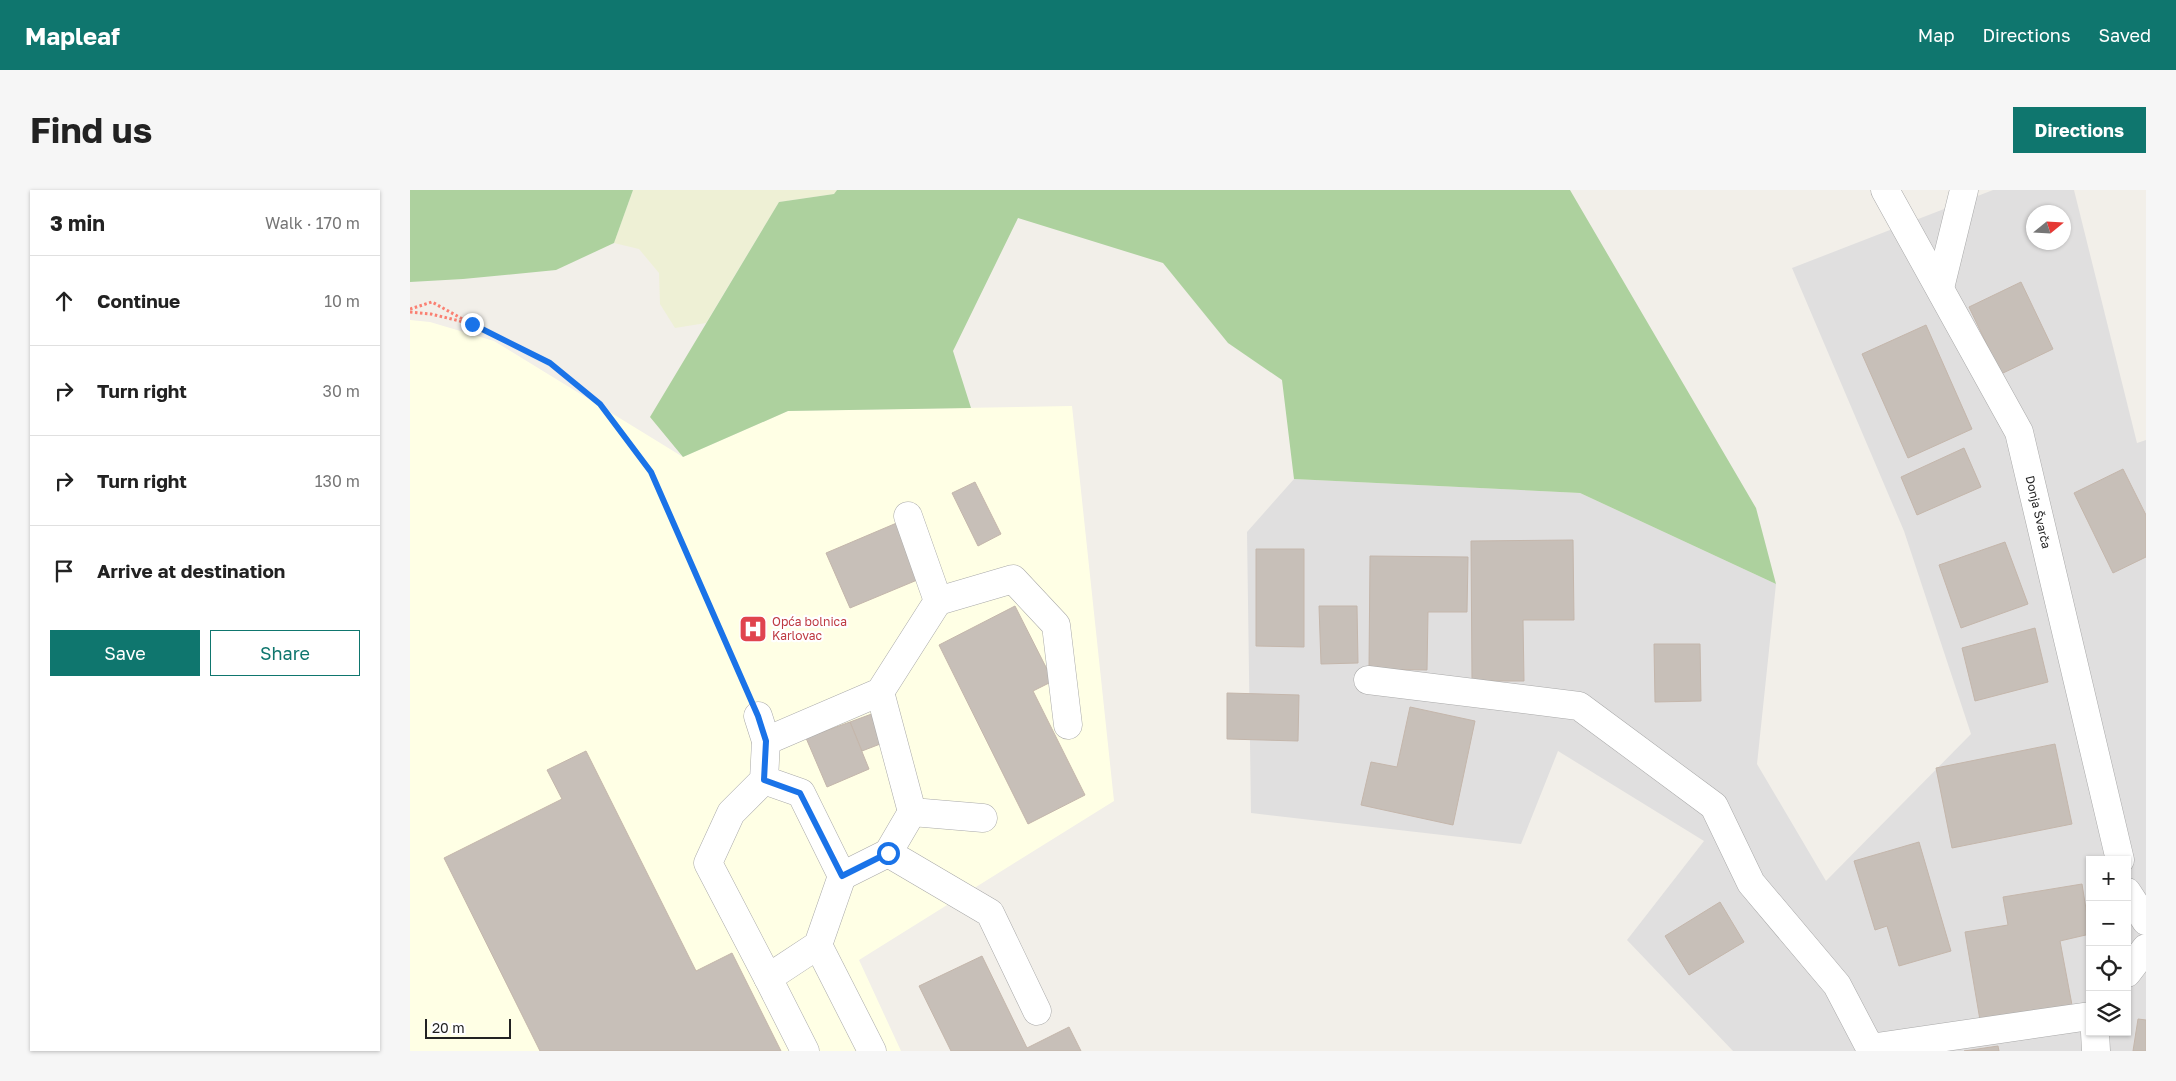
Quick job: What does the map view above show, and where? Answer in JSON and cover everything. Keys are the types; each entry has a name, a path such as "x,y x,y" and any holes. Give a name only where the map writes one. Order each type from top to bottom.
{"street":[{"name":"Donja Švarča","path":"1886,190 2019,432 2119,856"},
{"path":"1940,288 1964,190"},
{"path":"908,516 938,601"},
{"path":"805,1051 708,863 731,813 764,780 762,728 880,692 938,601 1013,579 1056,625 1068,725"},
{"path":"1368,680 1579,706 1714,806 1750,883 1837,984 1870,1048 2086,1017"},
{"path":"768,978 818,945 842,876 888,853 912,812 880,692"},
{"path":"764,780 800,793 842,876"},
{"path":"912,812 983,818"},
{"path":"888,853 990,913 1037,1011"},
{"path":"2131,898 2146,921"},
{"path":"818,945 872,1051"},
{"path":"2131,968 2146,948"},
{"path":"2095,1036 2096,1051"}],"path":[{"path":"410,310 432,302 550,363 600,404 651,472 762,728"},
{"path":"410,310 472,324"}],"shaded area":[{"path":"633,190 837,190 834,194 779,202 706,323 675,328 660,304 659,273 639,249 614,243"},
{"path":"1993,190 2074,190 2137,443 2146,440 2146,1051 1733,1051 1627,940 1704,841 1558,751 1521,844 1251,813 1247,532 1294,479 1580,493 1776,584 1757,764 1826,881 1971,734 1904,531 1792,268"},
{"name":"Opća bolnica Karlovac","path":"410,320 430,322 494,341 683,457 788,411 1072,406 1114,801 859,960 901,1051 410,1051"}],"green space":[{"path":"410,190 633,190 614,243 556,270 410,282"},
{"path":"837,190 1570,190 1756,508 1776,584 1580,493 1294,479 1282,380 1228,343 1163,263 1018,218 953,351 971,408 788,411 683,457 650,417 779,202 834,194"}],"building":[{"path":"2021,282 2053,349 2001,374 1969,307"},
{"path":"1926,325 1972,429 1908,458 1862,354"},
{"path":"1964,448 1981,487 1917,515 1901,477"},
{"path":"2123,469 2146,515 2146,557 2113,573 2074,493"},
{"path":"975,482 1001,534 978,546 952,493"},
{"path":"899,522 922,578 850,608 826,553"},
{"path":"1573,540 1574,620 1523,620 1524,681 1472,681 1471,541"},
{"path":"2005,542 2028,604 1961,628 1939,565"},
{"path":"1256,549 1304,549 1304,647 1256,646"},
{"path":"1370,556 1468,557 1467,612 1428,612 1427,670 1369,669"},
{"path":"1015,606 1053,681 1033,691 1085,795 1028,824 939,645"},
{"path":"1319,606 1357,606 1358,663 1321,664"},
{"path":"2035,628 2048,682 1975,701 1962,648"},
{"path":"1654,644 1700,644 1701,701 1655,702"},
{"path":"1227,693 1299,695 1298,741 1227,739"},
{"path":"1410,707 1475,721 1453,825 1361,805 1371,762 1397,767"},
{"path":"877,712 888,741 862,751 850,722"},
{"path":"850,722 869,769 827,787 806,738"},
{"path":"2055,744 2072,824 1952,848 1936,768"},
{"path":"586,751 696,971 732,953 781,1051 540,1051 444,858 562,799 547,770"},
{"path":"1919,842 1951,951 1899,966 1887,926 1875,930 1854,861"},
{"path":"2082,884 2086,909 2086,935 2060,941 2072,1005 1980,1020 1965,932 2008,925 2003,897"},
{"path":"1720,902 1744,942 1689,975 1665,936"},
{"path":"982,956 1027,1048 1069,1027 1081,1051 951,1051 919,986"},
{"path":"2138,1019 2146,1020 2146,1051 2133,1051"},
{"path":"1998,1046 1999,1051 1964,1051"}],"place":[{"name":"Opća bolnica Karlovac","path":"753,629"}],"route":[{"path":"472,324 550,363 600,404 651,472 758,716 766,741 764,780 800,793 842,876 888,853"}]}
